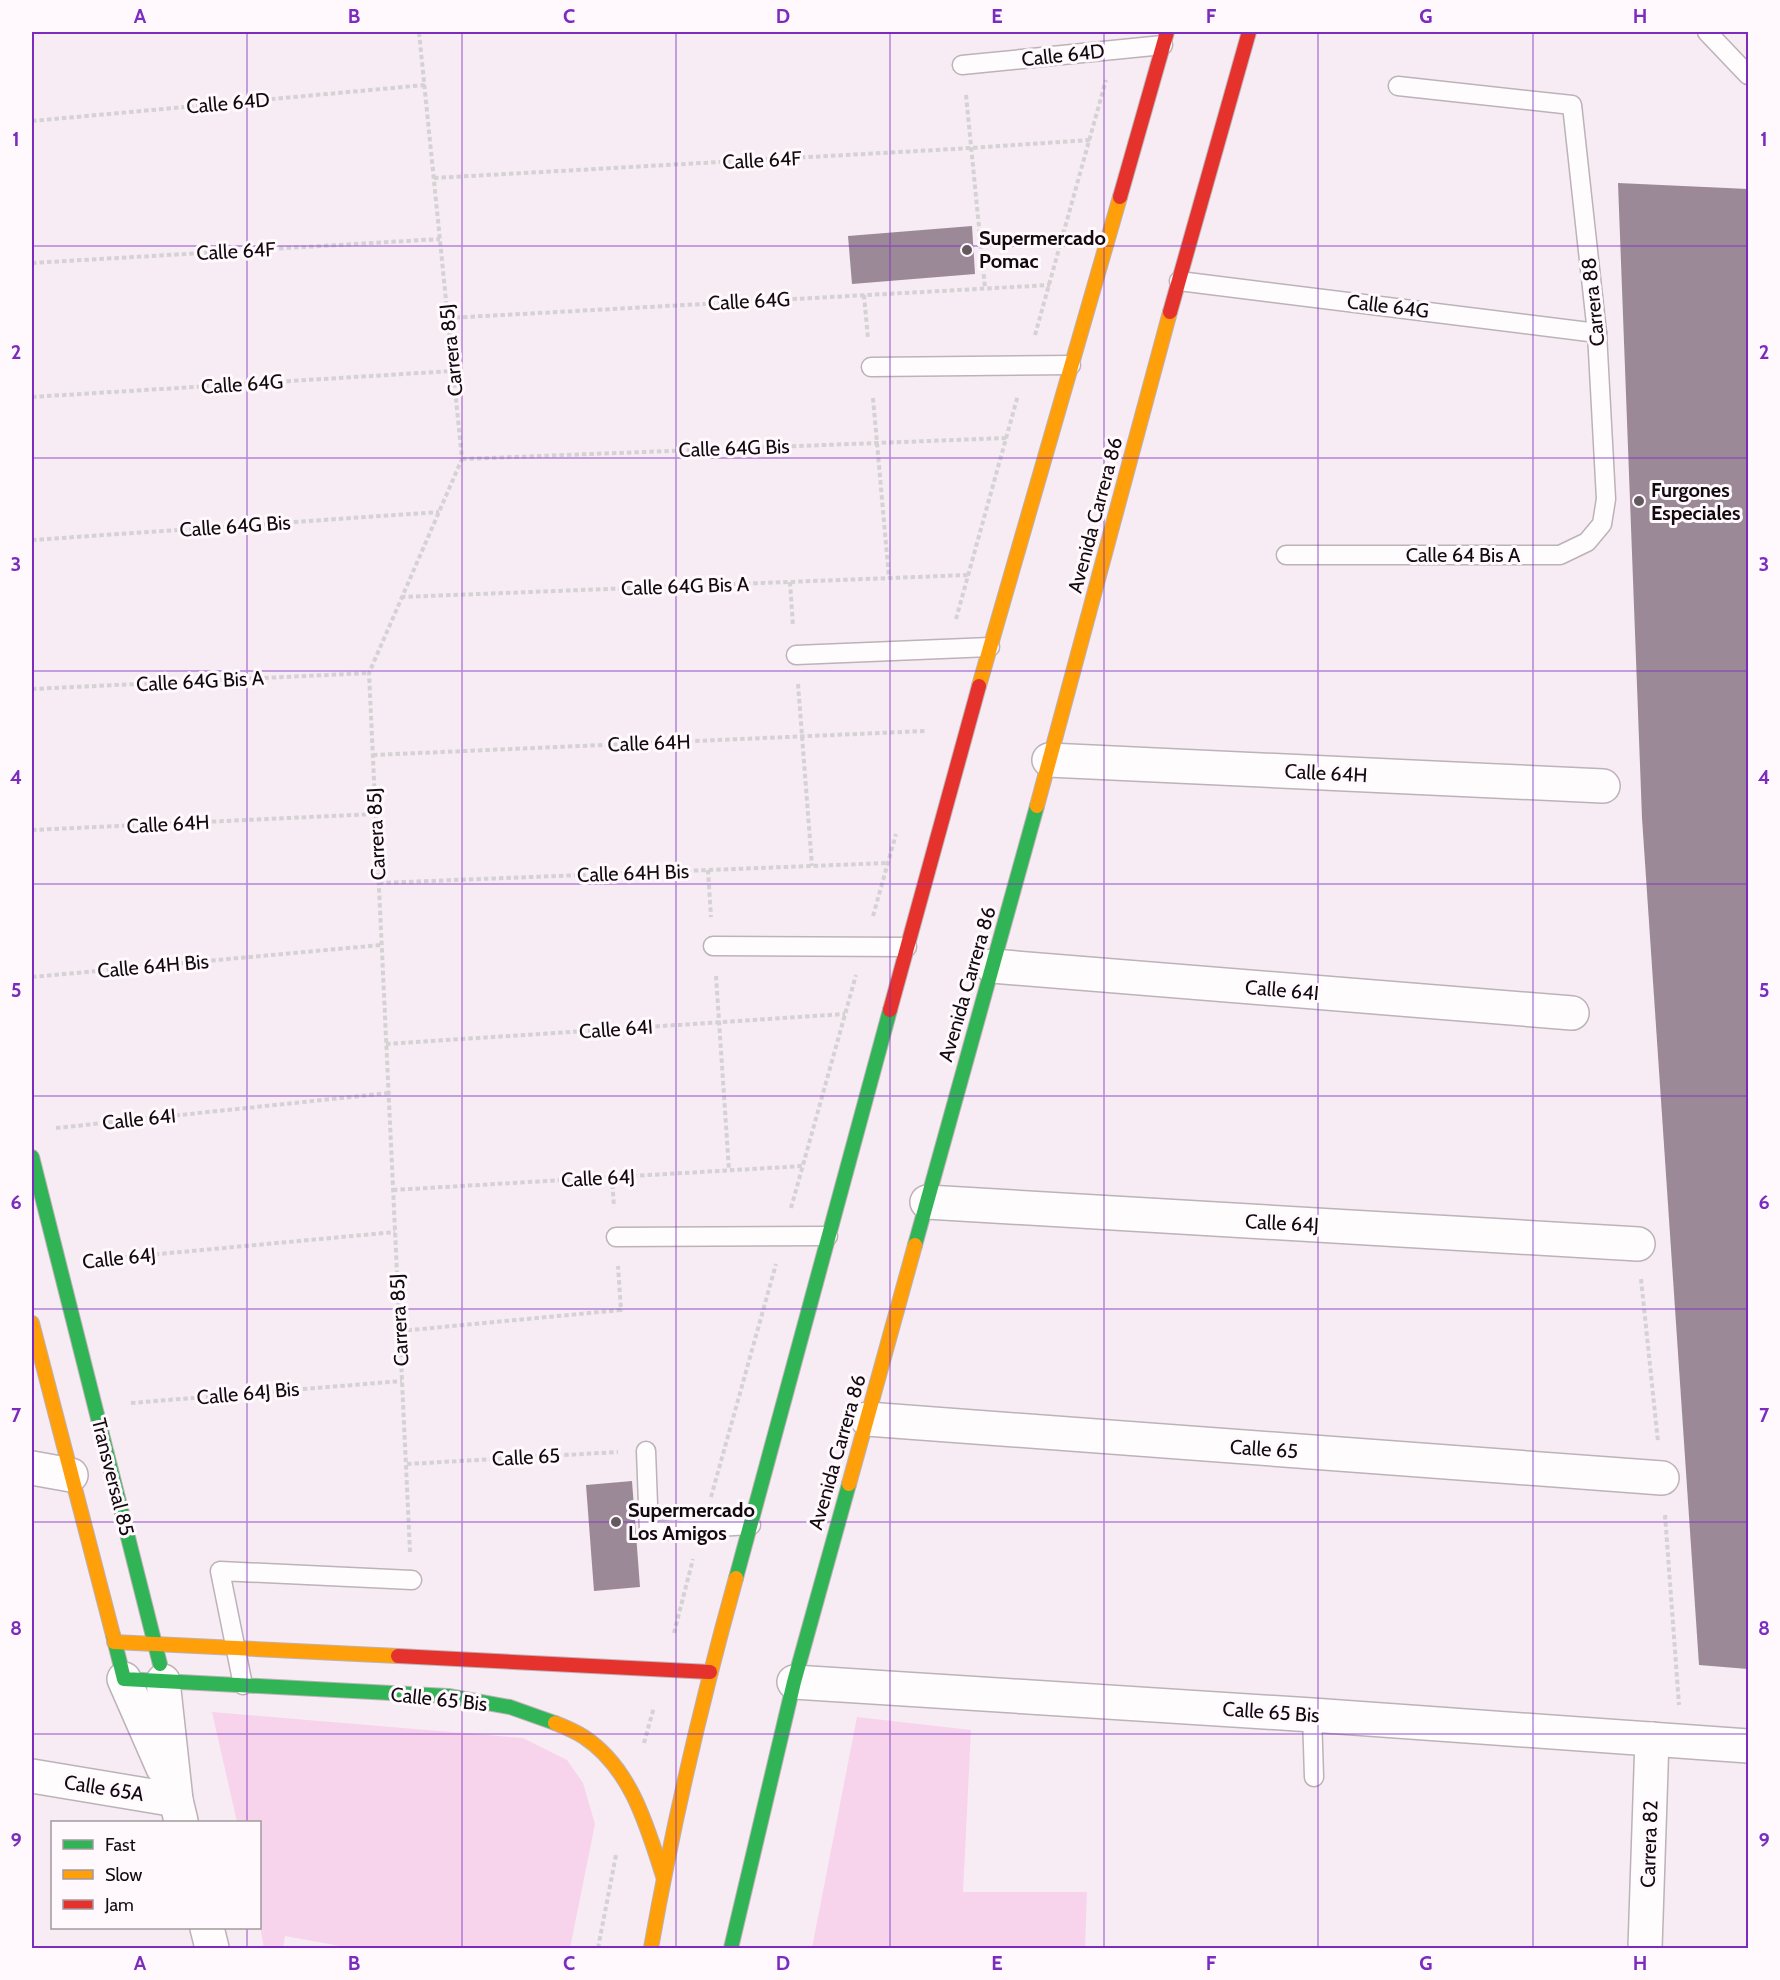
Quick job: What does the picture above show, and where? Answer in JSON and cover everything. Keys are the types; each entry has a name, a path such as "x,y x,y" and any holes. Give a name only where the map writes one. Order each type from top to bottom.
{"main road":[{"name":"Avenida Carrera 86","path":"731,1948 794,1682 1179,281 1250,32"},
{"path":"651,1948 663,1876 710,1671 990,647 1142,125 1165,38"},
{"name":"Transversal 85","path":"32,1157 164,1681"},
{"name":"Transversal 85","path":"32,1323 124,1679"},
{"name":"Calle 65 Bis","path":"114,1642 710,1671"},
{"name":"Calle 65 Bis","path":"124,1679 425,1696 486,1702 552,1720 586,1739 613,1764 632,1790 663,1876"}],"street":[{"name":"Calle 64H","path":"1049,760 1603,786"},
{"name":"Calle 64I","path":"992,966 1572,1013"},
{"name":"Calle 64J","path":"927,1202 1638,1245"},
{"name":"Calle 65","path":"867,1419 1662,1479"},
{"path":"32,1468 71,1475"},
{"name":"Transversal 85","path":"124,1679 179,1811"},
{"name":"Transversal 85","path":"164,1681 179,1811"},
{"name":"Calle 65 Bis","path":"794,1682 1749,1746"},
{"name":"Carrera 82","path":"1645,1948 1652,1739"},
{"name":"Calle 65A","path":"32,1776 179,1811"},
{"path":"207,1929 212,1948"}],"lane":[{"path":"1707,32 1749,75"},
{"name":"Calle 64D","path":"962,65 1165,38"},
{"name":"Carrera 88","path":"1398,86 1572,105 1597,333 1606,499"},
{"name":"Calle 64G","path":"1179,281 1597,333"},
{"path":"871,367 1071,365"},
{"name":"Calle 64 Bis A","path":"1286,555 1560,555 1587,542 1602,524 1606,499"},
{"path":"796,655 990,647"},
{"path":"713,946 907,947"},
{"path":"616,1237 828,1236"},
{"path":"646,1451 649,1531 751,1525"},
{"path":"243,1685 220,1571 412,1580"},
{"path":"1312,1715 1314,1777"}],"path":[{"name":"Carrera 85J","path":"412,1580 369,673 462,459 419,32"},
{"path":"962,65 986,288"},
{"name":"Calle 64D","path":"32,121 424,85"},
{"name":"Calle 64F","path":"434,178 1090,140"},
{"name":"Calle 64F","path":"32,263 440,239"},
{"name":"Calle 64G","path":"448,318 1050,285"},
{"path":"864,295 889,578"},
{"name":"Calle 64G","path":"32,397 452,371"},
{"name":"Calle 64G Bis","path":"462,459 1006,438"},
{"name":"Calle 64G Bis","path":"32,540 439,512"},
{"name":"Calle 64G Bis A","path":"401,597 968,574"},
{"path":"790,582 812,866"},
{"name":"Calle 64G Bis A","path":"32,688 369,673"},
{"name":"Calle 64H","path":"373,754 925,730"},
{"name":"Calle 64H","path":"32,830 376,814"},
{"name":"Calle 64H Bis","path":"379,884 887,863"},
{"path":"708,870 729,1170"},
{"name":"Calle 64H Bis","path":"32,977 381,945"},
{"name":"Calle 64I","path":"386,1044 845,1014"},
{"name":"Calle 64I","path":"48,1129 389,1093"},
{"name":"Calle 64J","path":"393,1190 803,1166"},
{"name":"Calle 64J","path":"59,1264 395,1232"},
{"path":"400,1331 621,1310"},
{"name":"Calle 64J Bis","path":"95,1406 402,1381"},
{"name":"Calle 65","path":"406,1464 646,1451"},
{"path":"597,1948 617,1848"}],"shaded area":[{"path":"212,1712 523,1738 567,1760 583,1783 595,1824 570,1948 351,1948 285,1936 283,1948 264,1948 261,1929 261,1821 237,1821"},
{"path":"857,1717 971,1730 963,1892 1087,1892 1085,1948 812,1948"}],"building":[{"path":"1618,183 1748,189 1748,1669 1699,1665 1642,818"},
{"path":"972,226 975,274 852,284 848,236"},
{"path":"632,1481 640,1587 594,1591 586,1485"}],"traffic: fast":[{"path":"915,1245 1037,806"},
{"path":"736,1578 890,1010"},
{"path":"32,1157 160,1664"},
{"path":"731,1948 794,1682 849,1484"},
{"path":"113,1635 124,1679 448,1696 510,1707 555,1723"}],"traffic: slow":[{"path":"979,686 1120,197"},
{"path":"1037,806 1170,312"},
{"path":"849,1484 915,1245"},
{"path":"32,1323 113,1635"},
{"path":"651,1948 689,1762 736,1578"},
{"path":"114,1642 398,1656"},
{"path":"555,1723 584,1737 614,1765 635,1799 663,1876"}],"traffic: jam":[{"path":"1120,197 1167,32"},
{"path":"1170,312 1249,32"},
{"path":"890,1010 979,686"},
{"path":"398,1656 710,1672"}],"place":[{"name":"Supermercado Pomac","path":"967,250"},
{"name":"Furgones Especiales","path":"1639,501"},
{"name":"Supermercado Los Amigos","path":"616,1522"}]}
